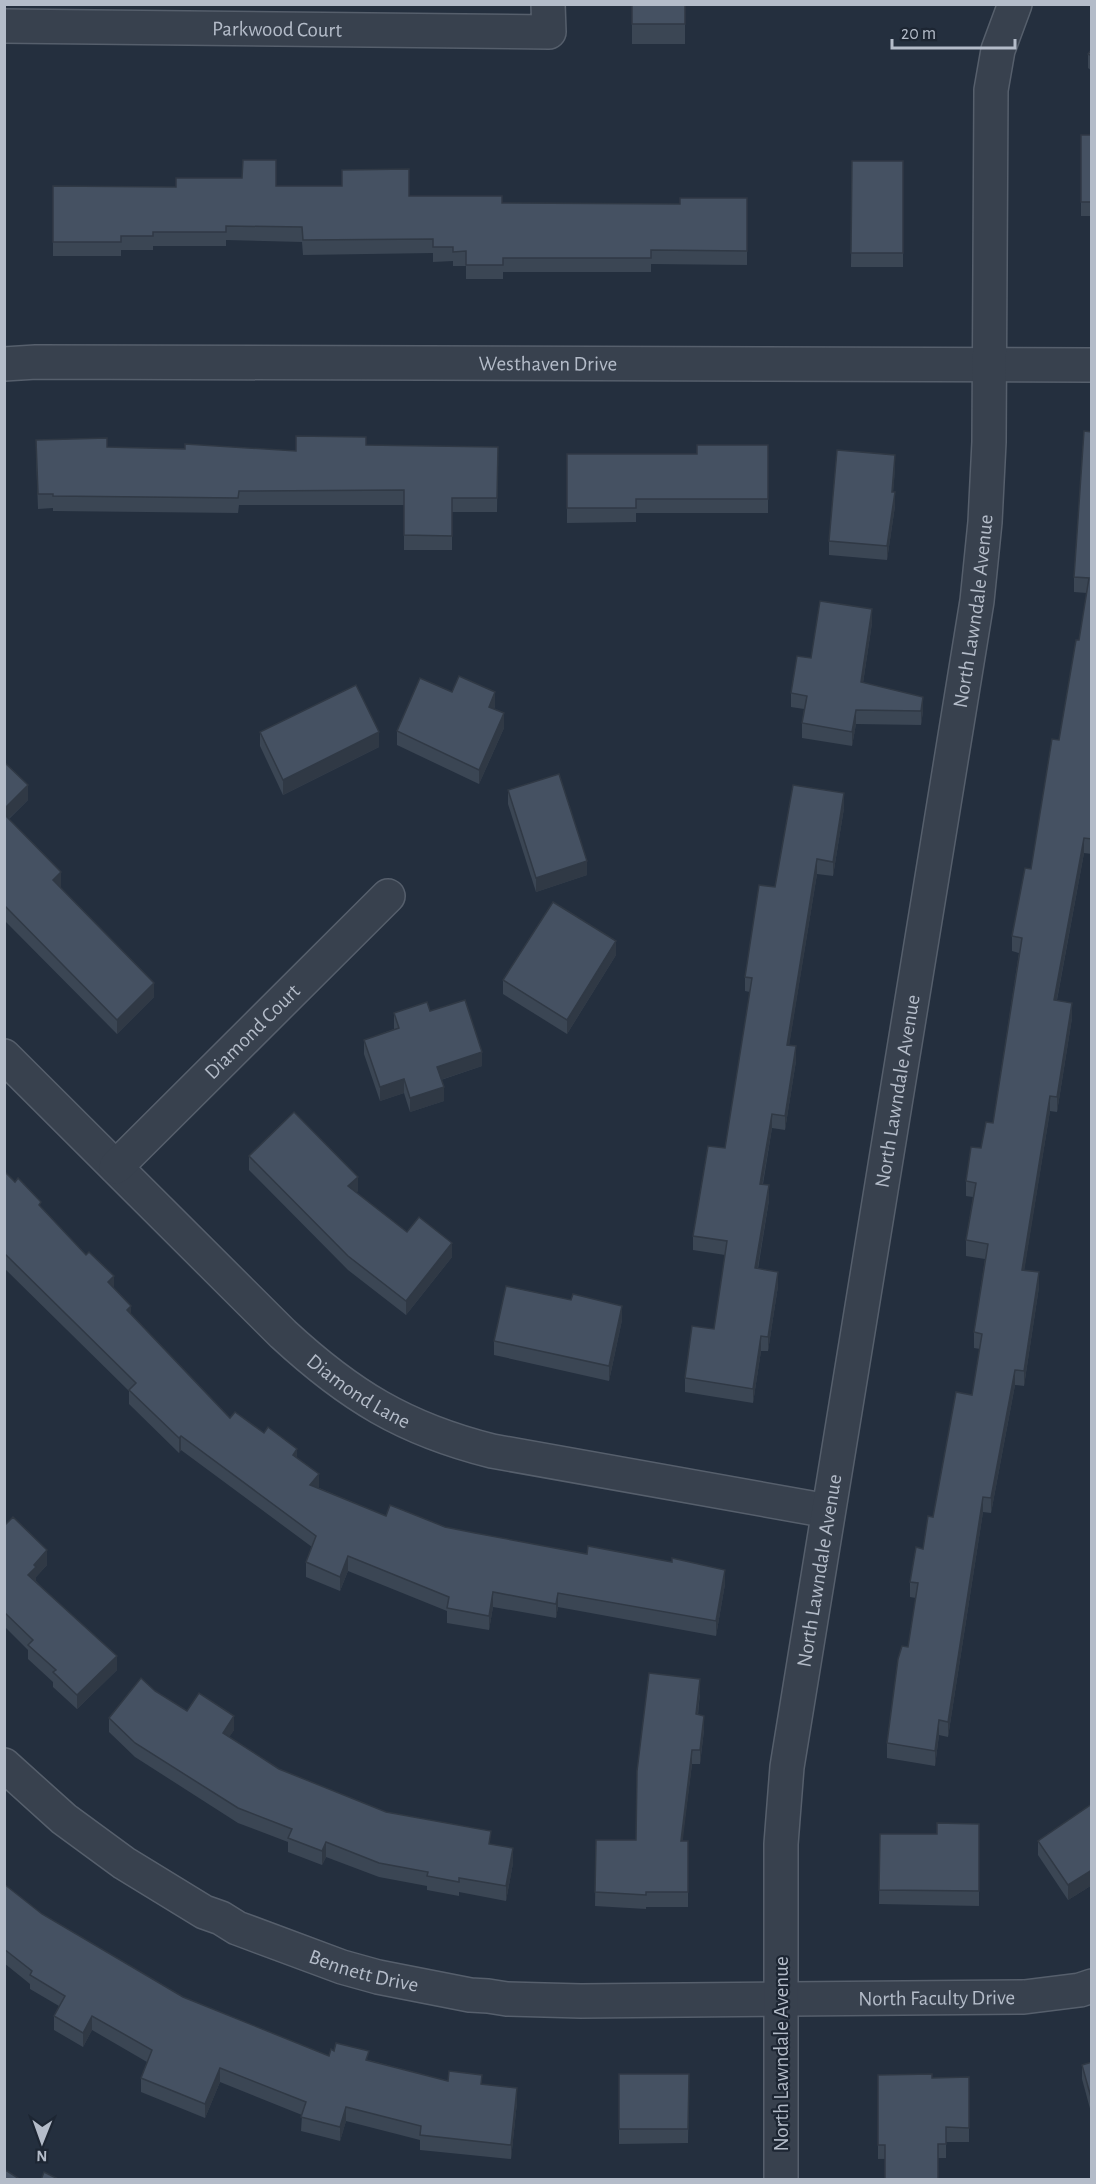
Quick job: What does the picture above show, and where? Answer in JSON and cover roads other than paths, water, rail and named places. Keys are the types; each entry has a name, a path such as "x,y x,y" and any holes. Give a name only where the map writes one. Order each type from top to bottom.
{"street":[{"name":"North Lawndale Avenue","path":"781,2180 782,1819 787,1767 976,601 985,522 989,442 991,90 998,50 1015,4"},
{"name":"Parkwood Court","path":"4,26 549,18"},
{"name":"Westhaven Drive","path":"4,363 1092,365"},
{"name":"Diamond Court","path":"116,1167 388,896"},
{"name":"Diamond Lane","path":"4,1056 311,1360 357,1395 406,1421 460,1443 492,1451 828,1511"},
{"name":"Bennett Drive","path":"4,1765 64,1820 155,1883 204,1912 237,1928 342,1967 378,1977 470,1995 507,1999 781,2000"},
{"name":"North Faculty Drive","path":"781,2000 1024,1997 1080,1990 1092,1986"}]}
